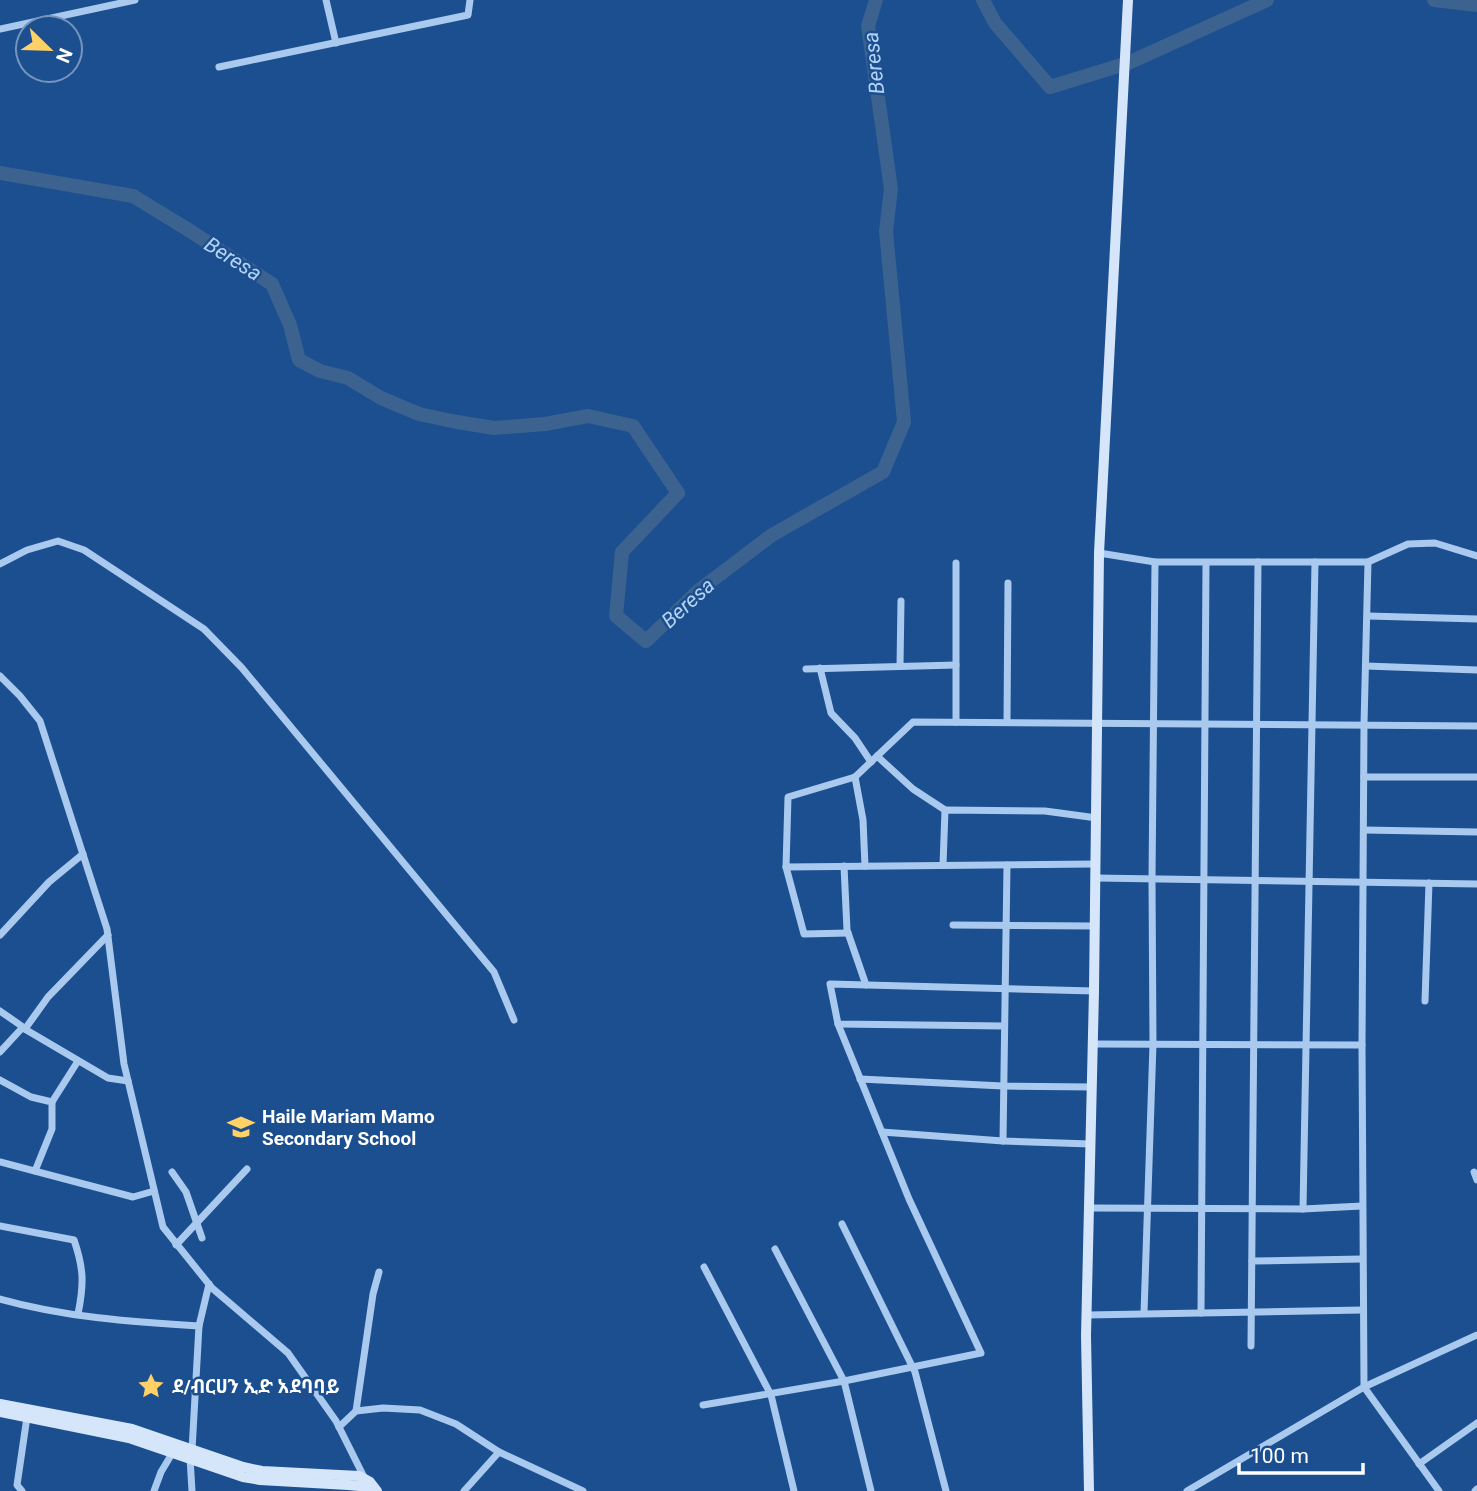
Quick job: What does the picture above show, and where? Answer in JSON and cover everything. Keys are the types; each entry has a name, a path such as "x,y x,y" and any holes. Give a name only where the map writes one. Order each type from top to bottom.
{"street":[{"path":"0,29 135,0"},
{"path":"326,0 336,43"},
{"path":"219,67 468,15 470,0"},
{"path":"1089,1491 1087,1315 1097,818 1099,552 1128,0"},
{"path":"0,564 27,550 58,541 84,550 204,629 242,668 494,972 514,1020"},
{"path":"1099,552 1155,562 1368,562 1408,544 1435,543 1477,556"},
{"path":"1144,1313 1153,1044 1155,562"},
{"path":"1251,1346 1258,562"},
{"path":"1303,1209 1315,562"},
{"path":"1368,562 1362,1045 1364,1387 1438,1491"},
{"path":"956,563 956,722"},
{"path":"1201,1313 1206,563"},
{"path":"1007,722 1008,583"},
{"path":"900,666 901,601"},
{"path":"1368,616 1477,619"},
{"path":"806,669 956,665"},
{"path":"1366,666 1477,670"},
{"path":"820,668 831,713 874,759 945,810 1045,811 1097,818"},
{"path":"0,676 40,721 108,935 128,1081 163,1227 209,1284 288,1353 339,1427 365,1485"},
{"path":"848,933 804,934 786,867 788,797 855,777 913,722 1477,726"},
{"path":"855,777 863,820 865,866"},
{"path":"1364,777 1477,777"},
{"path":"943,865 945,810"},
{"path":"1364,830 1477,832"},
{"path":"0,935 49,882 83,854"},
{"path":"786,867 1096,864"},
{"path":"1003,1142 1007,865"},
{"path":"844,866 848,933 866,985"},
{"path":"1096,878 1477,884"},
{"path":"1425,1001 1429,883"},
{"path":"953,925 1095,926"},
{"path":"0,1052 108,935"},
{"path":"703,1405 771,1395 981,1353 909,1199 838,1024 830,984 1094,991"},
{"path":"0,1012 108,1078 128,1081"},
{"path":"838,1024 1004,1026"},
{"path":"1093,1044 1362,1045"},
{"path":"35,1171 52,1129 52,1102 78,1061"},
{"path":"860,1079 1092,1087"},
{"path":"0,1080 31,1097 52,1102"},
{"path":"882,1132 1003,1142 1090,1144"},
{"path":"0,1162 133,1197 153,1191"},
{"path":"176,1245 247,1169"},
{"path":"172,1172 186,1192 202,1238"},
{"path":"1089,1208 1303,1209 1362,1206"},
{"path":"842,1224 914,1368 946,1491"},
{"path":"0,1226 74,1240 82,1265 84,1287 78,1314"},
{"path":"775,1249 844,1381 871,1491"},
{"path":"1252,1261 1362,1259"},
{"path":"704,1267 771,1395 794,1491"},
{"path":"356,1411 373,1294 379,1272"},
{"path":"192,1491 191,1454 199,1326 209,1284"},
{"path":"0,1299 36,1309 145,1323 199,1326"},
{"path":"1087,1315 1362,1310"},
{"path":"1187,1491 1364,1387 1477,1335"},
{"path":"0,1404 132,1429 221,1470 260,1480 365,1485 377,1491"},
{"path":"339,1427 356,1411 383,1408 420,1410 456,1424 499,1452 583,1491"},
{"path":"0,1412 129,1438 173,1452 191,1454"},
{"path":"22,1491 17,1485 27,1417"},
{"path":"1419,1464 1477,1423"},
{"path":"154,1491 173,1452"},
{"path":"464,1491 499,1452"}],"waterway":[{"name":"Beresa","path":"0,173 133,196 272,284 290,325 299,360 320,371 348,378 381,398 419,414 494,428 545,424 588,416 633,426 678,493 622,552 616,616 646,641 698,591 772,535 883,472 904,422 886,231 891,189 868,26 876,0"},
{"name":"Beresa","path":"983,0 995,23 1050,87 1128,63 1267,0"},
{"name":"Beresa","path":"1434,0 1477,5"}],"place":[{"name":"Haile Mariam Mamo Secondary School","path":"241,1127"},
{"name":"ደ/ብርሀን ኢድ አደባባይ","path":"151,1386"}]}
